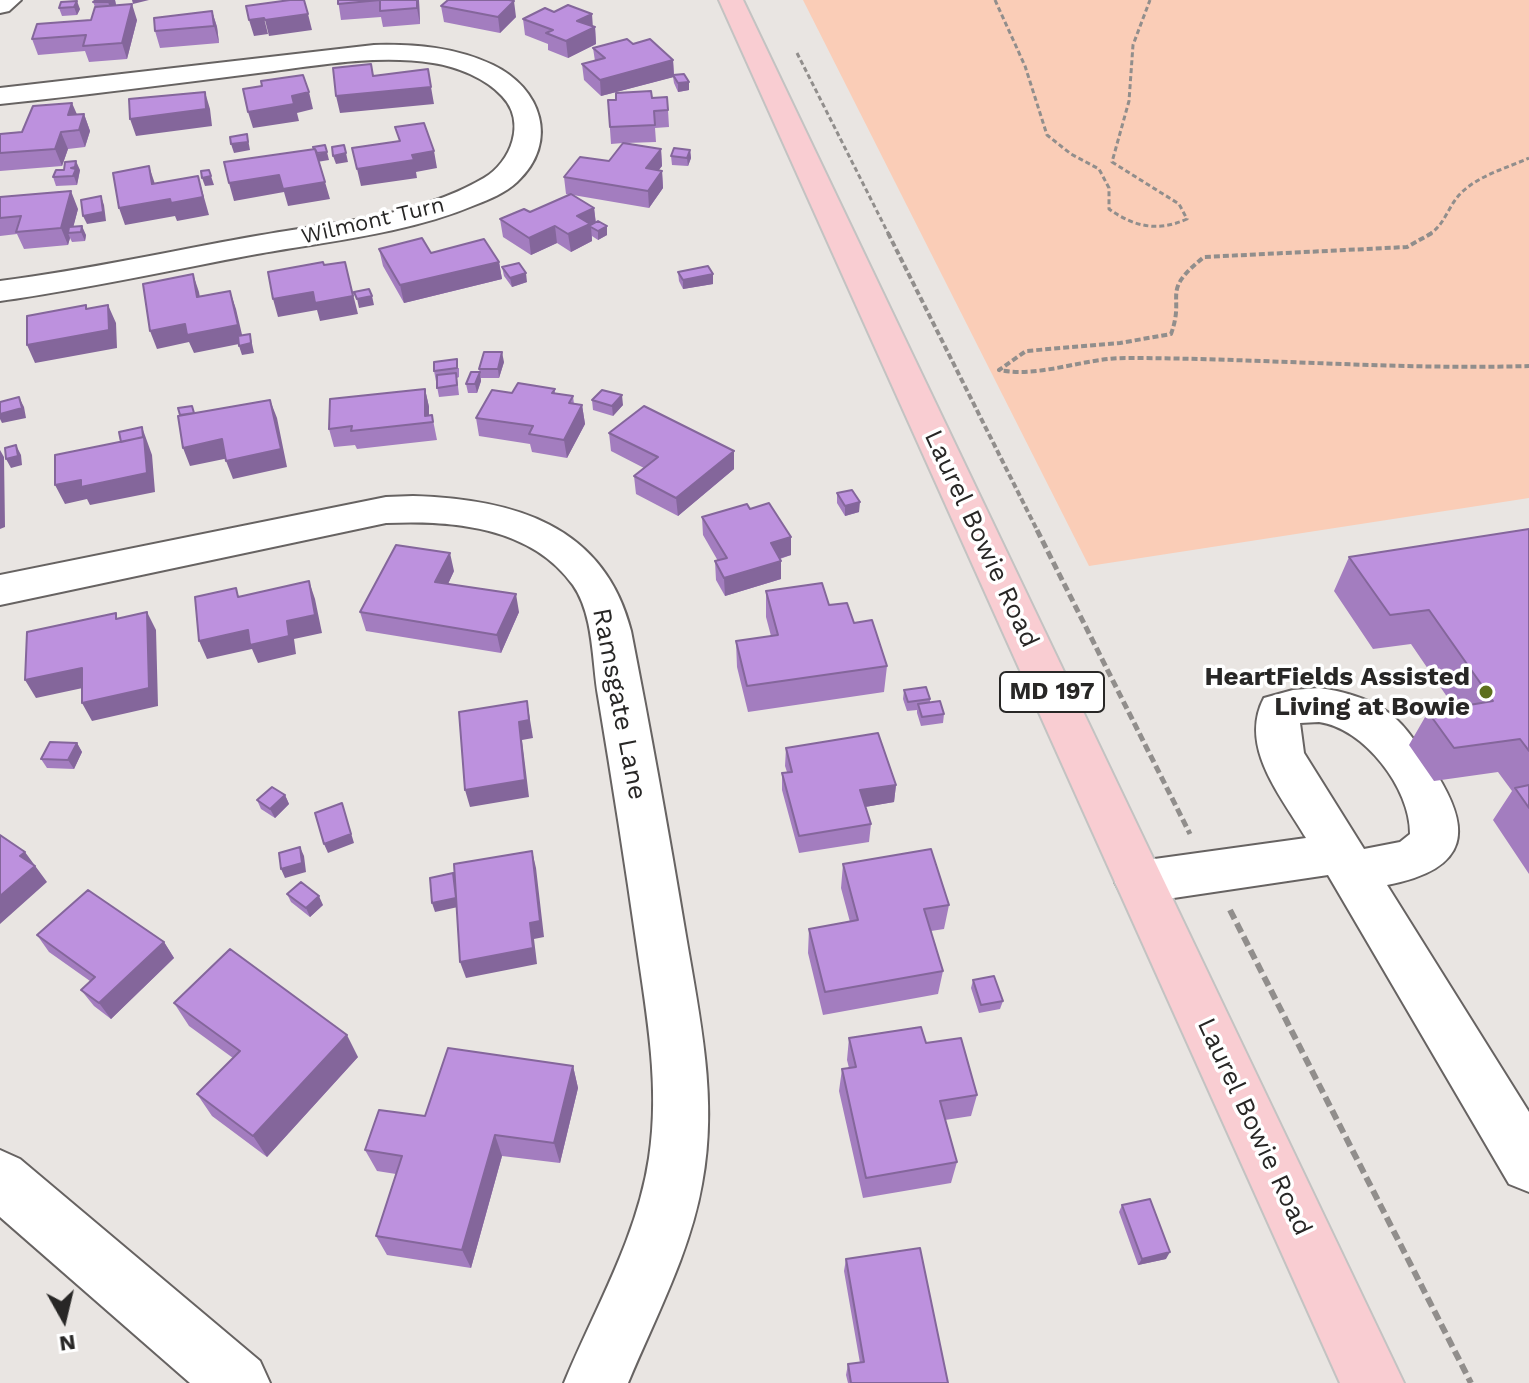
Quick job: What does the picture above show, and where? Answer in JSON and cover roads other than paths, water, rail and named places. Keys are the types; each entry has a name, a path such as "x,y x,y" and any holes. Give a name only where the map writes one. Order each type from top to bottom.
{"main road":[{"name":"Laurel Bowie Road","path":"731,0 1372,1383"}],"street":[{"path":"0,6 9,0"},
{"name":"Wilmont Turn","path":"0,96 342,55 412,53 451,59 491,75 521,100 529,122 524,152 509,175 468,197 422,213 336,232 0,291"},
{"name":"Ramsgate Lane","path":"0,590 386,510 422,507 481,513 522,529 555,547 588,576 606,623 632,757 677,1046 681,1098 678,1157 663,1225 596,1383"},
{"path":"1140,882 1210,872 1346,862 1529,1164"},
{"path":"0,1179 238,1383"}],"place":[{"name":"HeartFields Assisted Living at Bowie","path":"1486,692"}]}
